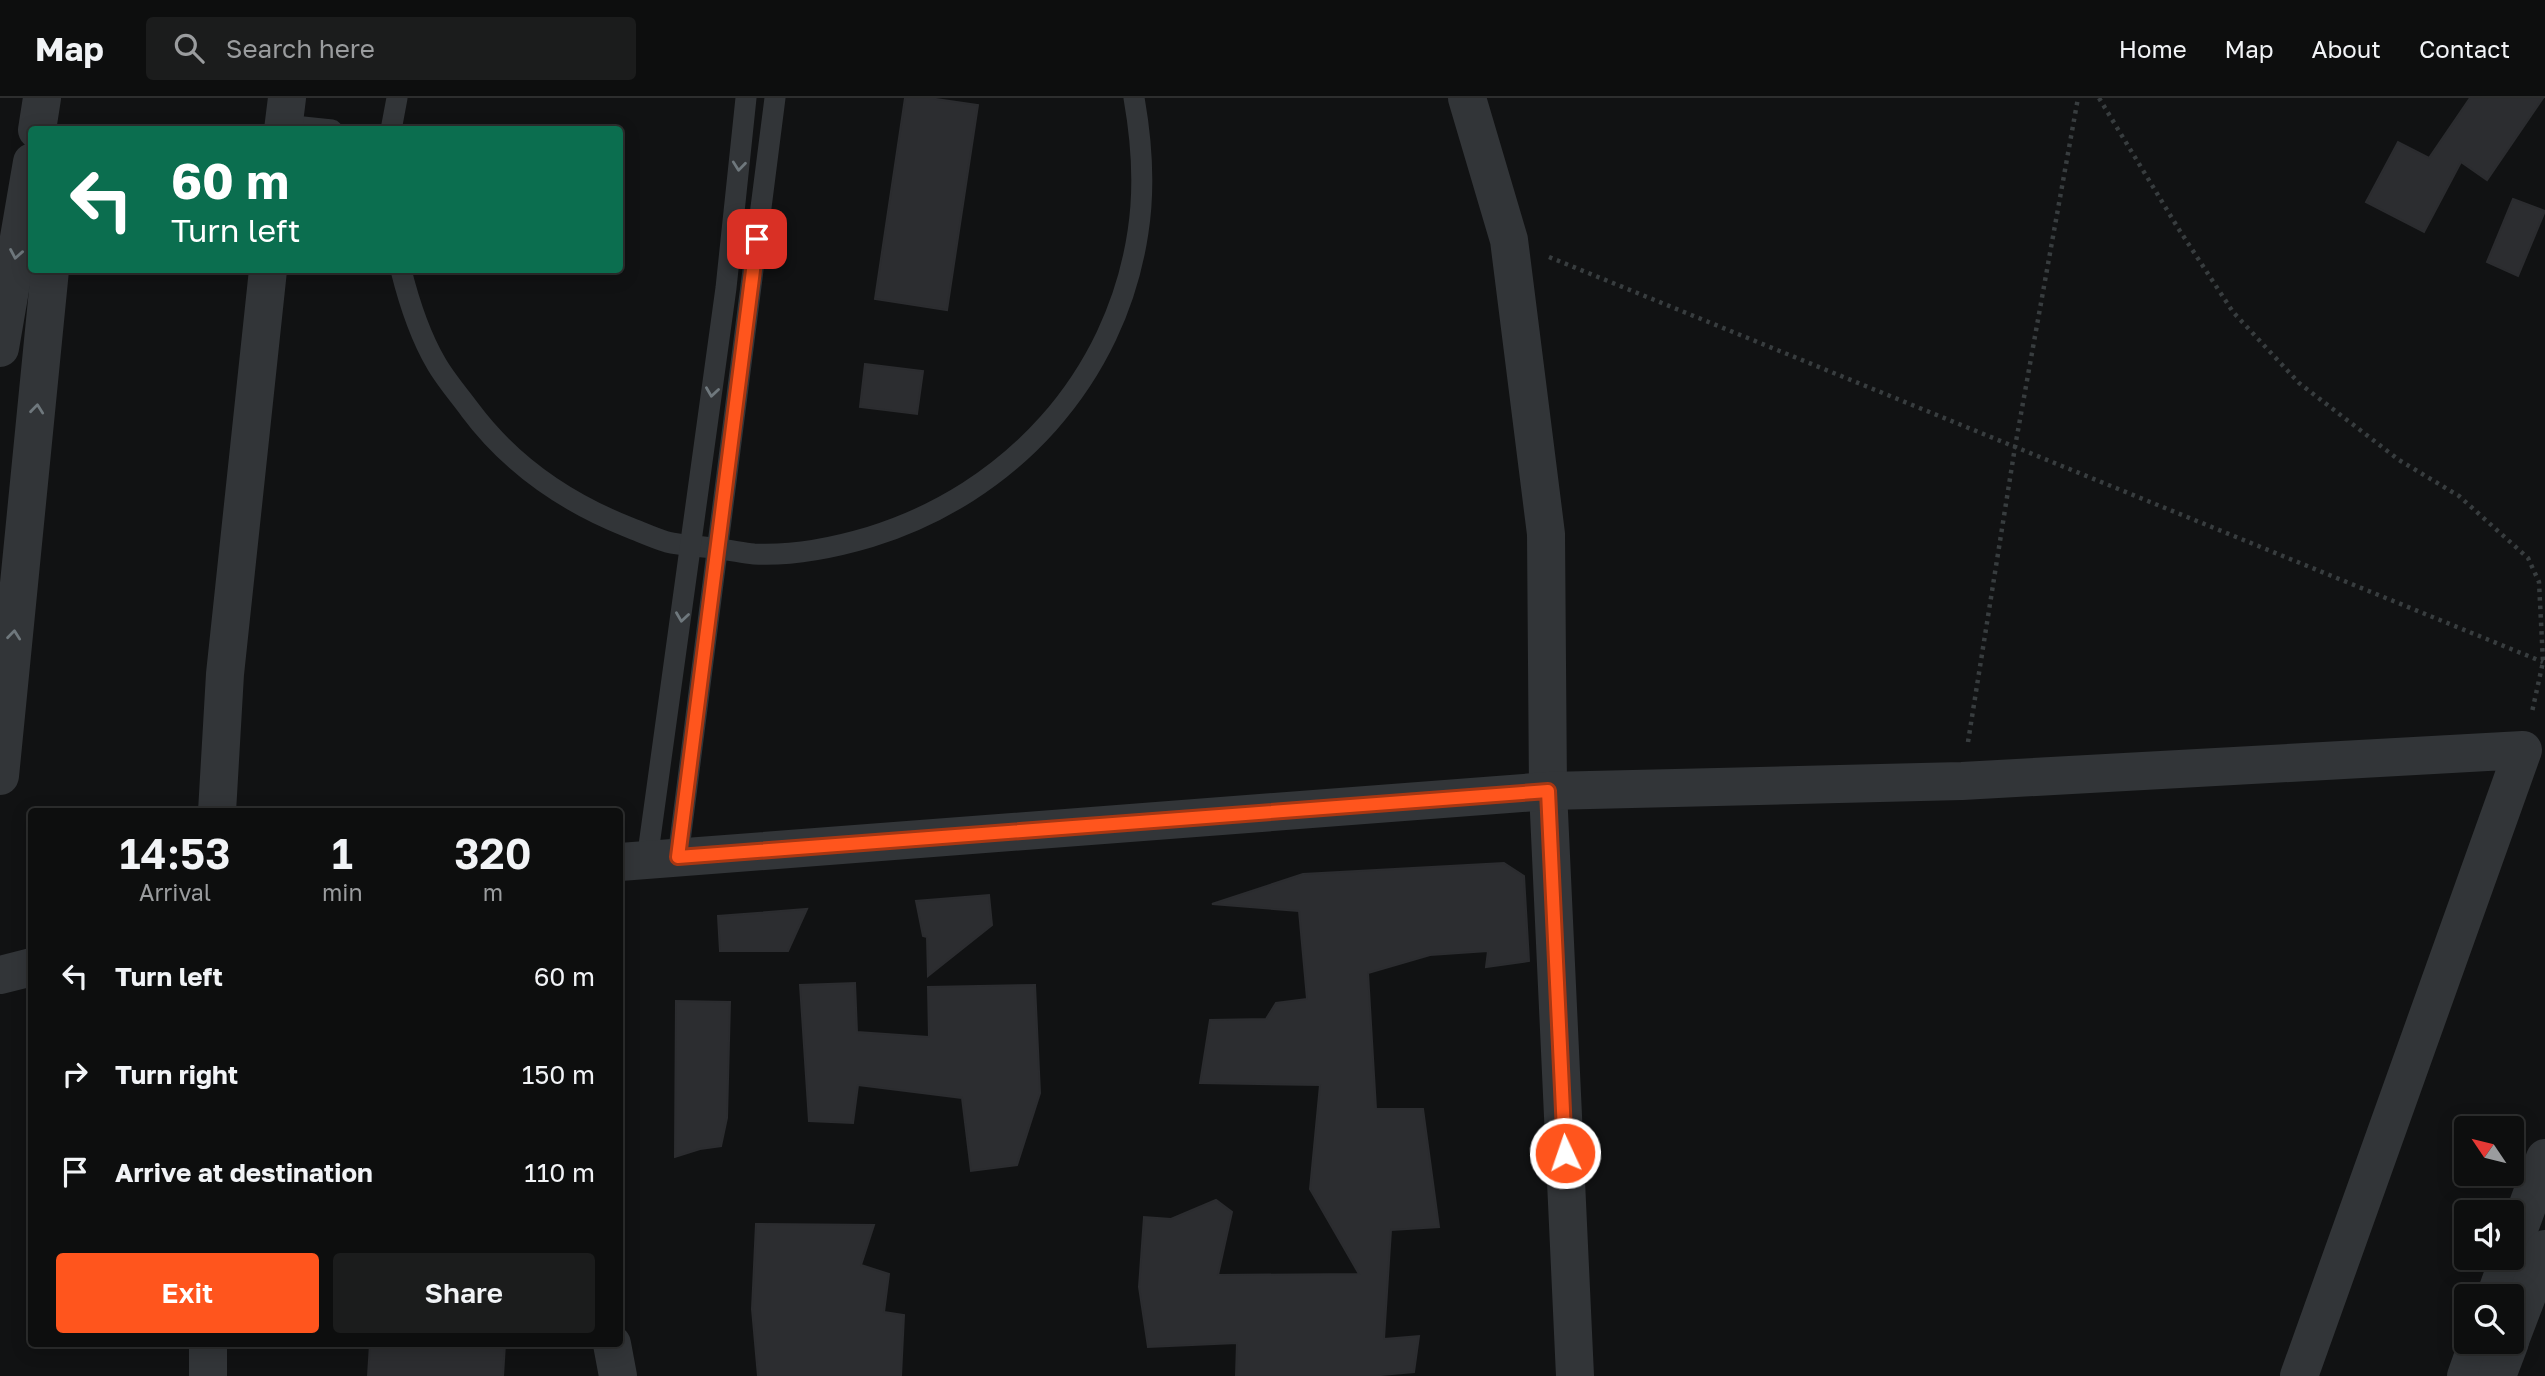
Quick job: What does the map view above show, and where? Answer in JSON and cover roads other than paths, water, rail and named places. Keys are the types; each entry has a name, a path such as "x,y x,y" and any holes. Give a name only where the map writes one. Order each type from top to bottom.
{"street":[{"path":"38,126 42,98"},
{"path":"64,126 68,98"},
{"path":"1467,98 1509,240 1546,534 1548,791 1575,1376"},
{"path":"0,348 28,185"},
{"path":"0,776 50,273"},
{"path":"217,808 225,674 268,273"},
{"path":"648,860 1548,791 1962,781 2523,751 2299,1376"},
{"path":"0,975 28,968"},
{"path":"2524,1215 2545,1158"},
{"path":"2524,1304 2545,1249"},
{"path":"208,1347 208,1376"},
{"path":"613,1347 618,1376"},
{"path":"2466,1376 2474,1354"},
{"path":"2497,1376 2505,1354"}],"lane":[{"path":"392,126 397,98"},
{"path":"402,273 410,304 436,363 490,436 536,478 589,512 668,542 754,554 797,553 842,545 906,526 955,502 997,473 1030,444 1061,410 1088,370 1111,326 1128,279 1138,233 1143,190 1142,143 1134,98"},
{"path":"746,103 774,104 719,549 648,860 726,288 746,103"},
{"path":"285,117 318,126"},
{"path":"726,288 750,290"}]}
